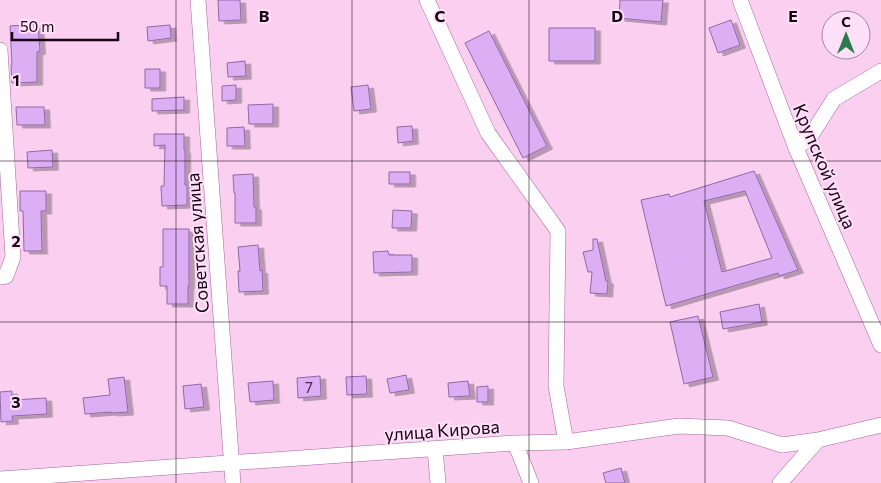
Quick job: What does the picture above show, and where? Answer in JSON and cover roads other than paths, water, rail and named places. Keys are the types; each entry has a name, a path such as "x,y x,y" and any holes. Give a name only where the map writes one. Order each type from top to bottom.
{"street":[{"name":"Советская улица","path":"198,0 234,483"},
{"path":"427,0 488,133 558,231 556,386 566,442"},
{"name":"Крупской улица","path":"740,0 796,148 881,345"},
{"path":"0,50 13,258 6,276 0,277"},
{"path":"796,148 810,137 834,99 881,71"},
{"name":"улица Кирова","path":"0,479 516,443 566,442 679,426 728,428 782,445 818,440 881,425"},
{"path":"780,483 818,440"},
{"path":"516,443 531,483"},
{"path":"435,449 438,483"}]}
